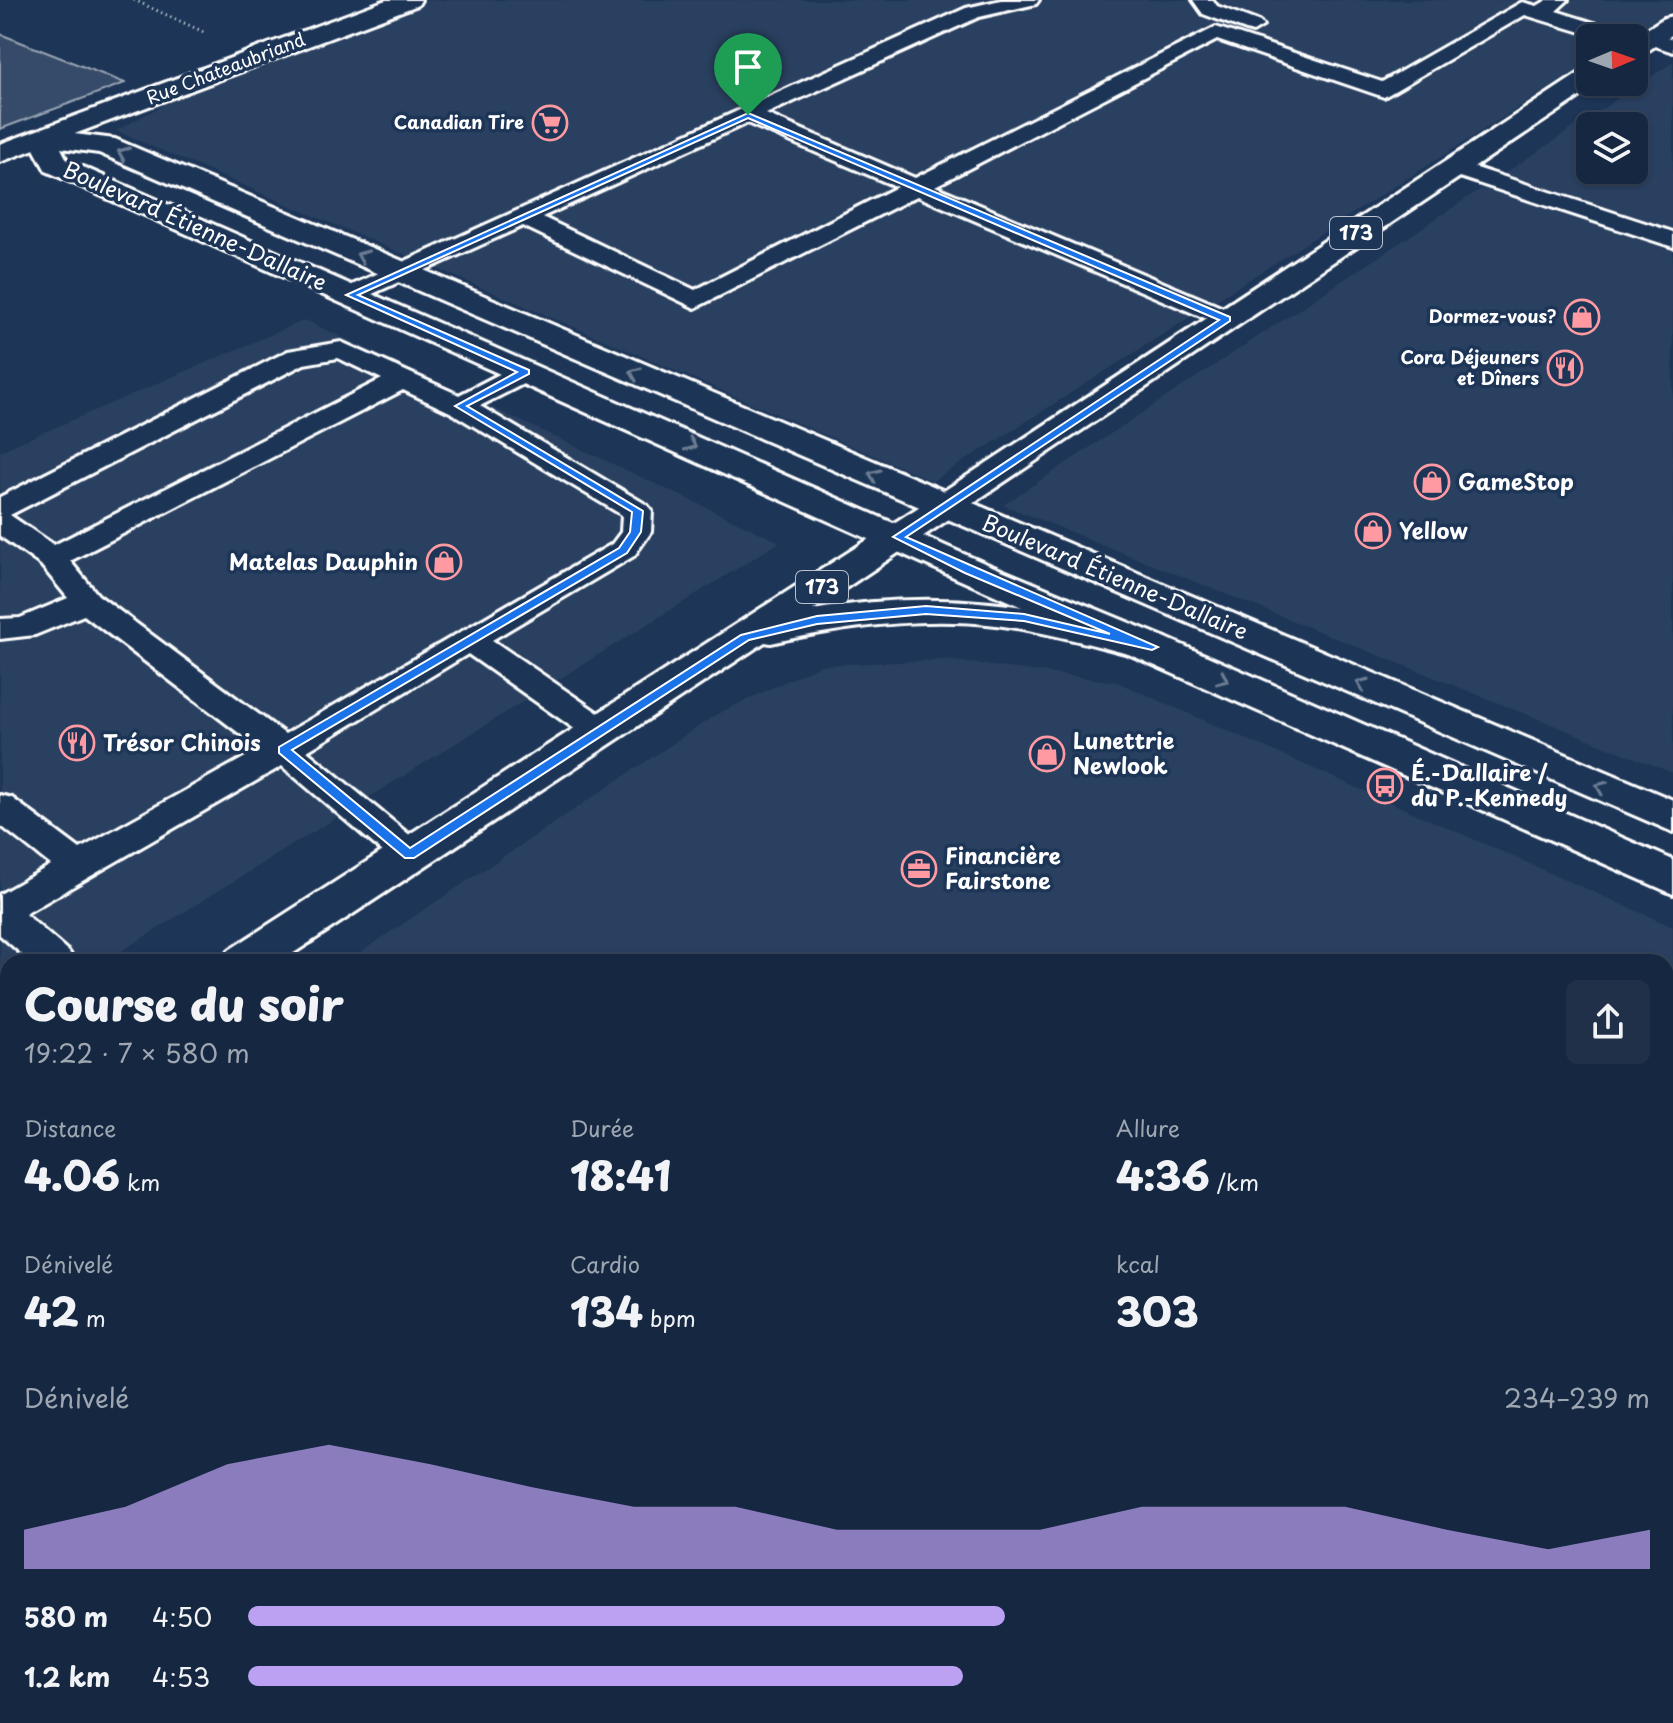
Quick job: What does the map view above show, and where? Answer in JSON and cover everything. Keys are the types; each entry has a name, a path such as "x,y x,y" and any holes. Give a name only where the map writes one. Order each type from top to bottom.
{"street":[{"name":"Rue Chateaubriand","path":"0,154 409,0"},
{"path":"1648,40 1673,23"},
{"name":"173","path":"257,954 946,506 1576,87"},
{"name":"Boulevard Étienne-Dallaire","path":"42,138 105,145 1673,817"},
{"name":"Boulevard Étienne-Dallaire","path":"42,138 56,165 1673,878"},
{"path":"745,637 817,620 926,610 1024,618 1152,647"}],"lane":[{"path":"350,295 973,12 1029,0"},
{"path":"1203,0 1210,10 1222,16 1405,77"},
{"path":"1540,13 1560,0"},
{"path":"524,217 695,300 1216,33 1384,90 1522,8 1578,24"},
{"path":"748,115 1226,319"},
{"path":"1455,168 1673,240"},
{"path":"0,509 297,357 341,350 460,406 637,511 636,532 623,550 0,913 47,954"},
{"path":"460,406 525,372"},
{"path":"52,558 403,379"},
{"path":"0,522 52,558 87,602 284,750 410,855"},
{"path":"0,629 24,628 87,602"},
{"path":"469,639 601,731"},
{"path":"0,807 78,867"}],"path":[{"path":"134,0 210,35"}],"shaded area":[{"path":"425,0 1673,0 1673,9 1648,25 1576,24 1576,71 933,481 116,131 172,100"},
{"path":"0,34 125,83 0,129"},
{"path":"1673,62 1673,773 1003,505 1576,126 1576,184 1648,184 1648,112 1597,112 1622,96 1648,96 1648,79"},
{"path":"305,320 780,542 117,954 0,954 0,451"},
{"path":"946,660 1117,682 1673,927 1673,954 358,954 717,714 820,665"}],"place":[{"name":"Canadian Tire","path":"550,123"},
{"name":"Dormez-vous?","path":"1582,317"},
{"name":"Cora Déjeuners et Dîners","path":"1565,368"},
{"name":"GameStop","path":"1432,482"},
{"name":"Yellow","path":"1373,531"},
{"name":"Matelas Dauphin","path":"444,562"},
{"name":"Trésor Chinois","path":"77,743"},
{"name":"Lunettrie Newlook","path":"1047,754"},
{"name":"É.-Dallaire / du P.-Kennedy","path":"1385,786"},
{"name":"Financière Fairstone","path":"919,869"}],"route":[{"path":"748,115 1226,319 898,537 1152,647 1024,618 926,610 817,620 745,637 410,855 284,750 623,550 636,532 637,511 460,406 525,372 350,295 748,115"}]}
